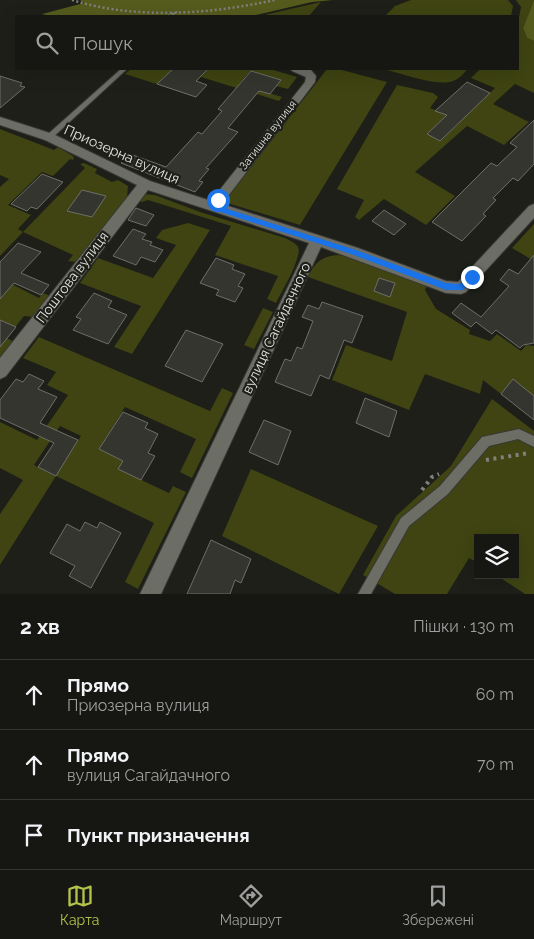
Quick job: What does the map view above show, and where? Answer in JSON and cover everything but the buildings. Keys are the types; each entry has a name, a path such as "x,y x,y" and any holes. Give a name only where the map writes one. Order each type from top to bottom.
{"street":[{"name":"Затишна вулиця","path":"213,207 310,82 311,76 307,72 300,70"},
{"name":"Приозерна вулиця","path":"0,121 49,138 145,184 317,241"},
{"name":"Поштова вулиця","path":"0,371 145,184"},
{"path":"317,241 353,252 446,287 461,288 534,209"},
{"name":"вулиця Сагайдачного","path":"150,594 317,241"}],"lane":[{"path":"49,138 123,70"},
{"path":"364,594 405,522 444,490 486,441 519,434 534,442"}],"path":[{"path":"72,0 83,5 136,11 189,10 238,6 274,0"},
{"path":"83,5 89,0"},
{"path":"170,15 189,10"},
{"path":"466,464 534,452"}],"green space":[{"path":"80,0 333,0 312,2 256,15 42,14 84,3"},
{"path":"411,0 508,0 513,6 511,15 386,15 395,6"},
{"path":"516,0 534,0 523,28 527,38 534,41 534,93 515,84 493,104 529,122 504,145 467,126 415,172 455,196 426,225 384,199 359,220 355,217 364,200 337,189 397,85 433,93 438,97 430,108 447,115 427,134 440,141 495,88 471,78 479,70 519,70 519,18 521,7"},
{"path":"534,0 534,41 527,38 523,28"},
{"path":"321,2 310,15 264,15"},
{"path":"130,70 273,70 297,77 288,89 276,86 281,80 250,71 239,84 282,97 279,101 201,77 185,93 125,74"},
{"path":"326,70 342,70 387,82 300,225 224,202"},
{"path":"386,70 467,70 453,81 437,82"},
{"path":"0,129 54,150 58,147 74,158 73,160 70,159 53,176 42,172 8,205 31,215 18,229 23,232 0,256 0,187 9,179 0,175"},
{"path":"84,163 97,169 95,173 112,182 118,180 128,186 127,197 76,262 68,261 73,255 23,232 85,168 80,164"},
{"path":"144,194 155,195 200,212 285,238 296,244 299,252 297,258 291,275 276,303 267,299 278,276 215,255 231,226 148,200 142,202 135,199"},
{"path":"188,223 210,230 132,354 114,347 141,306 80,283 98,258 153,278 176,245 156,238 162,230"},
{"path":"534,224 534,261 512,248"},
{"path":"339,255 427,286 425,290 436,309 470,330 469,334 490,341 497,334 521,351 526,345 534,346 534,396 513,380 501,394 483,380 480,394 425,374 409,410 332,380 346,345 392,361 407,312 308,277 313,267 324,258"},
{"path":"0,278 39,298 43,293 48,295 48,298 33,317 24,316 7,338 12,341 12,344 0,359"},
{"path":"263,308 273,312 254,349 244,345"},
{"path":"39,337 210,411 222,388 233,393 192,478 180,472 196,439 125,407 99,449 123,461 118,469 169,493 173,486 186,492 138,589 125,582 154,523 56,476 0,565 0,514 23,480 0,468 0,422 37,440 68,395 47,385 56,372 23,358","holes":["60,426 81,436 55,476 34,465"]},
{"path":"492,399 534,431 534,594 525,594 502,579 519,579 519,534 474,534 474,561 469,558 447,594 395,594 363,575 396,516 451,466"},
{"path":"251,469 378,526 339,594 222,536"}],"route":[{"path":"218,200 213,207 353,252 446,287 461,288 472,277"}]}
